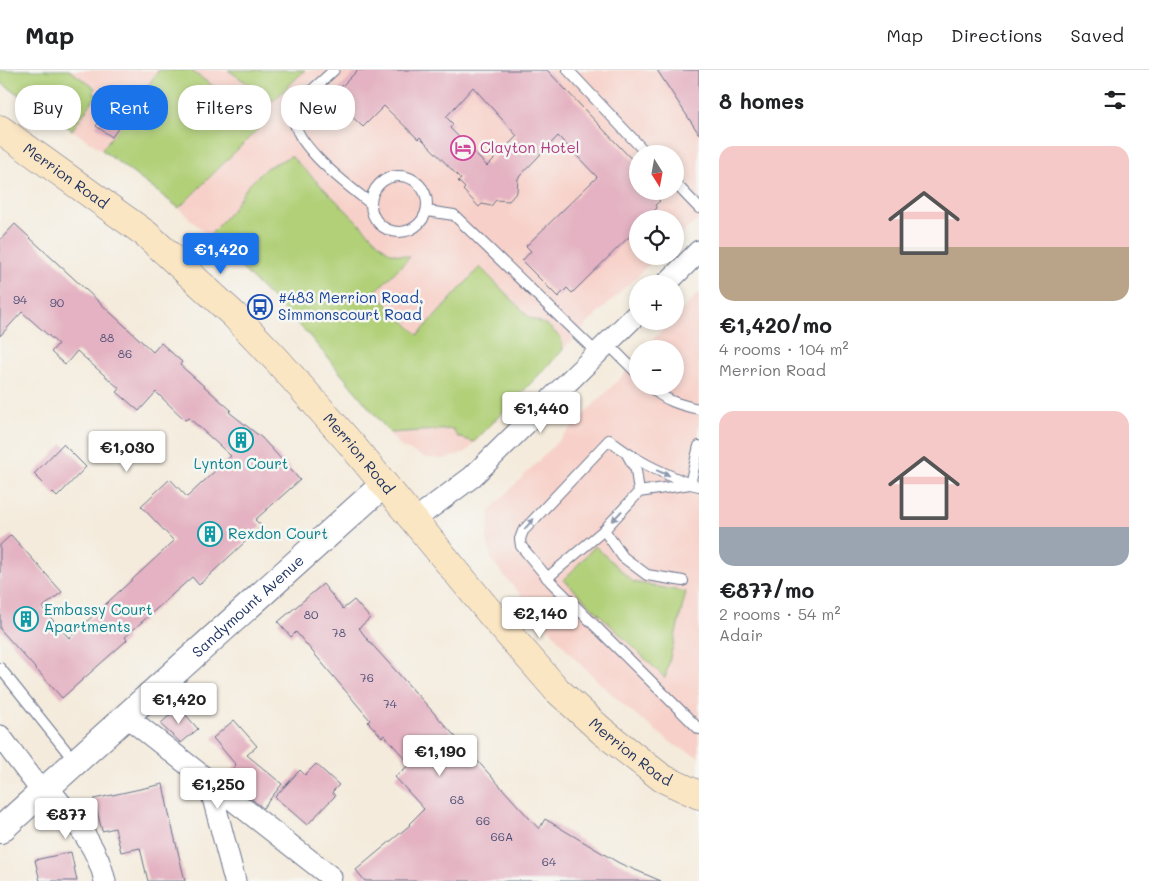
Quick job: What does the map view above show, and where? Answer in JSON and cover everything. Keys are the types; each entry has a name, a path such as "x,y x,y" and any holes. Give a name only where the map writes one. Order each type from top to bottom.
{"main road":[{"name":"Merrion Road","path":"0,128 57,167 158,244 234,315 277,360 384,484 491,614 557,690 602,731 662,778 699,795"}],"street":[{"path":"675,275 699,251"},
{"path":"414,520 472,477 629,322"},
{"name":"Sandymount Avenue","path":"0,830 46,791 126,716 384,484"},
{"path":"126,716 331,877"},
{"path":"0,736 90,841 102,866 106,881"},
{"path":"208,779 235,881"}],"lane":[{"path":"334,70 299,104 295,112 296,132 336,175 370,203"},
{"path":"568,70 639,145"},
{"path":"403,176 420,185 428,202 427,212 417,227 399,233 382,228 375,221 370,203 372,194 384,179 403,176"},
{"path":"684,192 699,208"},
{"path":"427,212 454,215 602,348 629,368"},
{"path":"660,395 680,405 699,409"},
{"path":"694,485 654,470 626,454 609,440 523,531 520,539 521,546 547,578 699,729"},
{"path":"694,485 699,446"},
{"path":"626,454 636,470 639,492"},
{"path":"547,578 604,530 639,492 694,485"},
{"path":"604,530 623,557 647,576 683,581"},
{"path":"0,668 76,763"}],"shaded area":[{"path":"0,70 699,70 699,219 684,232 684,210 629,210 629,265 649,265 638,275 629,275 629,284 593,318 466,452 444,459 427,458 401,447 308,334 179,208 102,150 72,130 81,130 81,85 15,85 15,92 0,82"},
{"path":"699,293 699,757 674,745 622,704 574,658 491,560 487,537 490,510 629,369 629,395 684,395 684,340 653,340 662,330 684,330 684,308"}],"green space":[{"path":"0,70 69,70 91,85 91,103 81,117 81,85 15,85 15,92 0,82"},
{"path":"159,70 190,70 212,85 178,85 178,130 257,130 179,208 102,150 116,130 168,130 168,85 148,85"},
{"path":"228,70 305,70 290,85 281,85 281,93 273,101 271,100 271,85 250,85"},
{"path":"291,156 384,248 391,253 410,257 375,292 418,335 480,267 530,318 547,325 561,338 563,350 474,442 458,437 453,429 390,433 308,334 209,236 232,210 247,187 266,168"},
{"path":"595,546 633,582 686,592 665,678 564,580"}],"building":[{"path":"358,70 547,70 629,157 629,200 660,201 655,205 657,208 655,210 629,210 629,237 572,293 567,288 558,297 522,261 531,251 526,246 597,177 558,136 518,178 517,192 509,201 496,200 491,206 482,204 479,207 463,190 465,188 458,181 461,179 420,137 418,139 384,106 363,127 355,120 355,85 343,85","holes":["473,87 517,136 487,166 450,128 453,124 446,117"]},
{"path":"657,70 699,70 699,134"},
{"path":"102,130 117,130 112,137"},
{"path":"15,224 153,352 161,343 182,362 180,365 231,410 229,412 262,438 300,480 255,520 262,526 199,585 192,577 125,637 127,640 62,698 0,629 0,545 11,535 62,592 42,608 69,638 174,541 141,506 170,479 187,497 231,456 189,418 185,420 156,392 139,411 117,392 120,389 77,351 65,365 51,352 58,344 22,312 0,336 0,240"},
{"path":"63,444 86,467 57,497 34,474"},
{"path":"323,584 343,609 354,600 370,618 359,628 367,639 539,829 545,819 619,863 661,881 365,881 356,870 410,825 424,809 395,777 410,764 384,735 382,737 368,722 370,720 296,632 291,637 278,622"},
{"path":"179,707 198,729 181,743 160,724"},
{"path":"234,720 257,746 247,755 282,784 263,808 225,778 236,765 213,738"},
{"path":"316,764 339,785 332,792 335,796 307,825 275,797 300,770 305,775"},
{"path":"163,784 185,881 148,881 140,848 121,852 115,828 102,831 94,799"},
{"path":"71,852 77,881 40,881 35,860"}],"place":[{"name":"Clayton Hotel","path":"463,148"},
{"name":"#483 Merrion Road, Simmonscourt Road","path":"260,307"},
{"name":"Lynton Court","path":"241,440"},
{"name":"Rexdon Court","path":"210,534"},
{"name":"Embassy Court Apartments","path":"26,619"}]}
